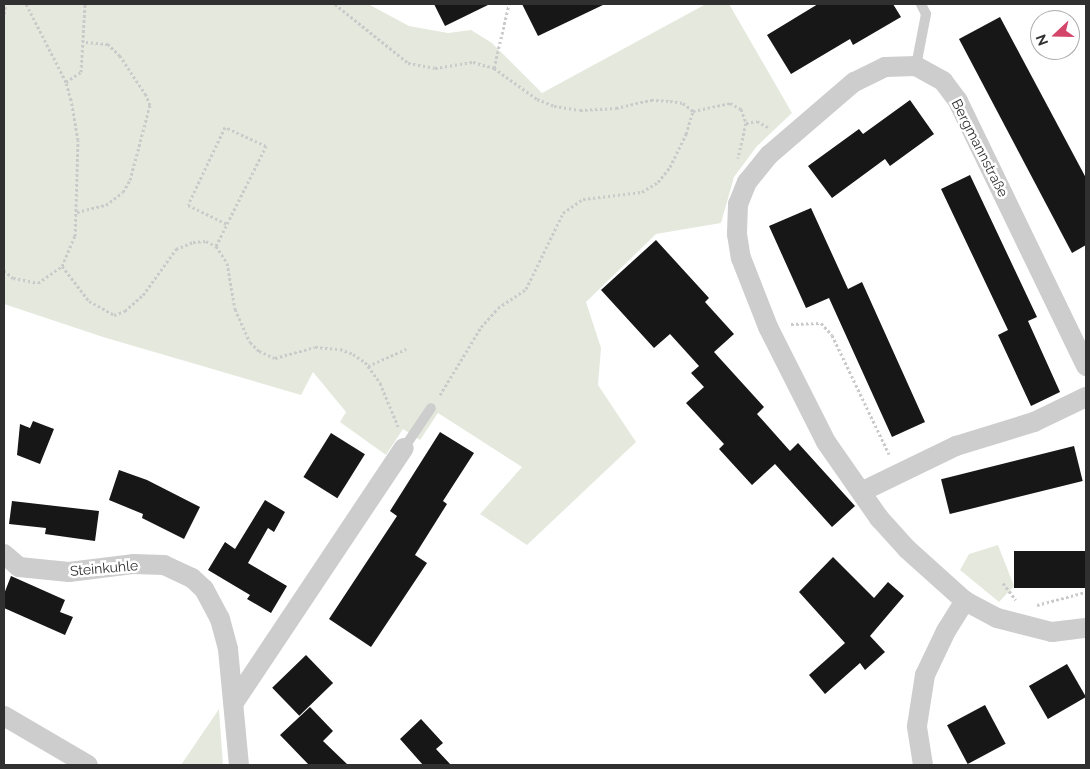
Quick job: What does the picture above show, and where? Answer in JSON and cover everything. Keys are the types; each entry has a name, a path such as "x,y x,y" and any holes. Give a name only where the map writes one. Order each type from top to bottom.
{"street":[{"path":"916,66 885,67 854,82 781,144 747,182 738,204 737,234 741,258 768,327 826,442 861,492 907,550 965,601 997,618 1052,632 1086,628"},
{"name":"Bergmannstraße","path":"916,66 942,80 958,101 1086,366"},
{"path":"861,492 956,446 1034,422 1086,396"},
{"path":"235,701 404,448"},
{"name":"Steinkuhle","path":"4,554 20,566 69,572 154,564 171,568 192,578 213,601 220,619 235,701 239,765"},
{"path":"923,765 917,726 926,675 946,631 965,601"},
{"path":"4,716 88,765"}],"lane":[{"path":"916,66 926,14 921,4"},
{"path":"404,448 431,408"}],"path":[{"path":"4,14 6,4"},
{"path":"4,270 13,278 38,284 62,266 75,236 77,212 78,140 66,82 26,4"},
{"path":"66,82 81,72 85,4"},
{"path":"335,4 408,62 435,68 473,62 494,68 537,99 554,106 580,110 616,108 650,100 683,103 693,111"},
{"path":"494,68 509,4"},
{"path":"77,212 106,205 123,192 130,180 150,105 146,94 120,56 108,44 83,42"},
{"path":"693,111 730,103 741,109 746,122 736,165 747,182"},
{"path":"431,408 481,327 498,308 526,289 563,213 583,199 642,192 658,182 670,167 686,134 693,111"},
{"path":"216,246 227,224 266,146 225,127 188,205 227,224"},
{"path":"62,266 89,301 114,315 125,311 143,295 176,249 192,242 206,241 216,246 227,263 239,320 250,342 259,351 275,358 315,347 333,348 353,354 368,366 392,405 404,448"},
{"path":"768,327 810,321 821,323 832,335 898,473"},
{"path":"368,366 406,349"},
{"path":"1003,583 1022,605"},
{"path":"1034,606 1086,592"}],"shaded area":[{"path":"4,4 368,4 409,26 448,33 471,30 492,43 542,93 706,4 729,4 792,113 757,146 734,177 721,223 656,234 586,302 601,348 598,385 636,442 527,545 480,514 522,467 438,413 420,440 403,429 386,455 340,422 346,412 313,372 301,395 103,337 4,304"},
{"path":"998,545 1014,586 999,602 960,570 969,554"},
{"path":"219,709 223,765 181,765"}],"building":[{"path":"434,4 490,4 445,26"},
{"path":"522,4 605,4 538,36"},
{"path":"818,4 893,4 901,17 853,45 850,39 791,74 767,35"},
{"path":"1000,17 1086,178 1086,245 1072,253 959,39"},
{"path":"910,100 934,134 890,166 885,159 832,198 808,166 859,129 863,134"},
{"path":"970,175 1037,317 1028,321 1060,392 1031,406 998,335 1008,330 941,189"},
{"path":"811,208 848,289 862,282 925,422 892,437 829,298 806,308 769,226"},
{"path":"656,240 709,298 705,302 734,334 714,352 764,407 757,414 790,451 798,443 855,506 832,527 775,464 752,485 719,449 724,444 686,403 704,387 691,373 699,366 670,334 654,348 601,290"},
{"path":"33,421 54,429 40,464 17,455 20,424 30,428"},
{"path":"440,432 474,453 443,501 447,504 415,555 427,563 371,647 329,619 397,516 390,511"},
{"path":"331,433 365,454 337,498 303,477"},
{"path":"1074,446 1083,481 950,514 941,479"},
{"path":"119,470 147,480 200,507 184,539 142,518 143,514 109,500"},
{"path":"265,500 285,512 274,532 268,528 248,563 287,586 271,613 247,599 250,595 208,570 225,542 235,549"},
{"path":"12,501 99,511 95,541 45,534 46,528 9,524"},
{"path":"1014,551 1086,551 1086,588 1014,588"},
{"path":"833,557 874,598 888,582 904,596 870,636 885,652 865,670 860,663 825,694 809,675 845,643 799,592"},
{"path":"11,576 65,600 60,612 73,617 65,635 4,608 4,594"},
{"path":"306,655 333,683 299,716 272,688"},
{"path":"1067,664 1086,697 1048,719 1029,686"},
{"path":"985,705 1006,744 968,764 947,725"},
{"path":"310,707 333,731 323,741 348,765 309,765 280,735"},
{"path":"421,719 443,743 436,749 451,765 423,765 400,739"}]}
